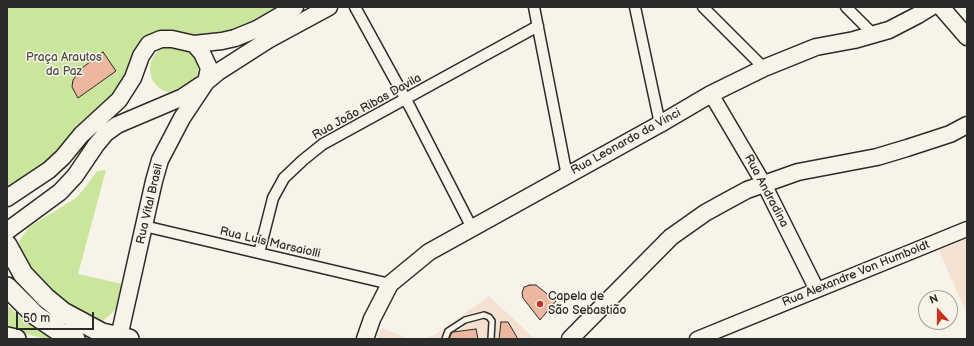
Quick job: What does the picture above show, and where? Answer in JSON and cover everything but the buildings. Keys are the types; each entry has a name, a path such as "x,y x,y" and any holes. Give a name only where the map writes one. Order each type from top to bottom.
{"highway":[{"path":"7,245 23,274 46,298 63,312 102,333 124,338"},
{"path":"7,287 35,315 60,332 75,339"},
{"path":"7,337 16,339"}],"main road":[{"path":"7,198 49,170 63,157 81,135 119,100 133,78 141,56 149,44 161,39 172,39 194,44 235,38 257,29 295,7"},
{"name":"Rua Vital Brasil","path":"124,338 144,226 154,181 160,160 182,118 206,82 218,72 268,40 329,7"},
{"name":"Rua Leonardo da Vinci","path":"365,339 372,319 390,284 429,252 660,124 711,94 764,68 816,47 889,30 931,7"},
{"path":"941,7 967,37"},
{"path":"7,231 60,192 75,176 106,133 117,125 183,97 206,82 209,68 207,60 194,44"},
{"path":"570,339 671,238 711,210 737,195 798,172 876,157 907,148 950,134 967,125"}],"street":[{"path":"354,7 472,228"},
{"path":"534,7 567,176"},
{"path":"635,7 660,124"},
{"path":"703,7 764,68"},
{"path":"846,7 873,34"},
{"name":"Rua João Ribas Davila","path":"260,253 273,198 284,178 303,160 323,144 538,26"},
{"name":"Rua Andradina","path":"711,94 764,184 817,290"},
{"name":"Rua Luís Marsaiolli","path":"144,226 390,284"},
{"name":"Rua Alexandre Von Humboldt","path":"697,339 967,228"},
{"name":"Rua Alexandre Von Humboldt","path":"720,339 745,318"}],"lane":[{"path":"445,339 448,331 465,320 484,315 490,317 492,321 491,339"}],"shaded area":[{"path":"967,238 967,314 958,294 958,290 956,290 939,251"},
{"path":"489,296 535,339 422,339 435,335"},
{"path":"382,328 409,339 377,339"}],"green space":[{"name":"Praça Arautos da Paz","path":"7,7 279,7 238,29 201,39 164,33 126,83 47,164 7,191"},
{"path":"174,45 183,47 191,52 196,60 198,69 196,78 191,86 183,91 174,93 165,91 157,86 152,78 150,69 152,60 157,52 165,47"},
{"path":"106,170 78,274 127,285 122,302 99,324 80,314 36,277 22,258 19,241 29,227 76,198 97,171"},
{"path":"7,305 19,316 52,339 46,339 7,329"}],"place":[{"name":"Capela de São Sebastião","path":"540,304"}]}
